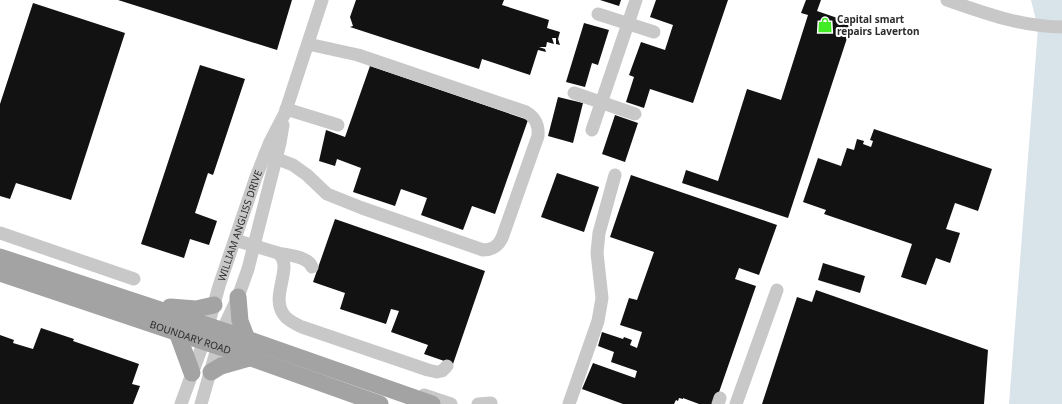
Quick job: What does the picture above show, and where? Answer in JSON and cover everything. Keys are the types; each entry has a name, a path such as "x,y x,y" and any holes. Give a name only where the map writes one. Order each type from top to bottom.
{"main road":[{"name":"BOUNDARY ROAD","path":"0,257 160,310 213,336 249,358 380,404"},
{"name":"BOUNDARY ROAD","path":"0,273 177,332 247,340 432,404"},
{"path":"238,297 239,318 247,340"},
{"path":"160,310 171,306 196,309 214,305"},
{"path":"177,332 192,373"},
{"path":"211,372 222,366 249,358"}],"street":[{"name":"WILLIAM ANGLISS DRIVE","path":"213,336 214,305 235,240 271,156 280,144 285,111 322,0"},
{"path":"592,130 636,0"},
{"path":"947,0 1007,19 1050,27 1062,27"},
{"path":"598,14 654,32"},
{"path":"271,156 293,165 307,175 327,194 456,241 483,250 489,250 499,244 502,238 538,136 538,125 526,112 358,55 308,44"},
{"path":"574,93 635,114"},
{"path":"285,111 338,125"},
{"name":"WILLIAM ANGLISS DRIVE","path":"213,336 238,297 254,246 271,156"},
{"path":"569,404 598,321 602,298 597,253 599,233 615,175"},
{"path":"0,233 134,279"},
{"path":"235,240 278,253 305,259 310,262 312,267"},
{"path":"278,253 282,256 285,262 279,291 279,306 284,315 291,321 302,327 428,370 437,372 442,371 446,366"},
{"path":"78,260 83,285"},
{"path":"736,404 777,290"},
{"path":"201,404 211,372 213,336"},
{"path":"180,404 192,373 213,336"},
{"path":"385,387 409,390 451,404"},
{"path":"478,404 492,404"}],"shaded area":[{"path":"1031,0 1062,0 1062,404 1009,404 1038,28"}],"building":[{"path":"118,0 292,0 277,50"},
{"path":"356,0 504,0 502,5 549,20 547,28 560,32 558,39 560,45 556,44 556,38 552,38 554,44 547,42 546,47 539,47 545,49 546,52 538,50 530,75 482,59 479,69 350,27 353,26 350,17"},
{"path":"600,0 621,0 619,6"},
{"path":"656,0 728,0 693,103 650,89 644,108 626,102 634,77 629,75 641,42 665,50 673,25 650,17"},
{"path":"806,0 821,0 817,11 852,23 788,218 682,183 686,170 718,181 747,89 781,100 808,15 801,13"},
{"path":"33,3 125,33 71,200 16,183 10,199 0,196 0,104"},
{"path":"584,23 609,30 598,65 592,63 585,87 566,82"},
{"path":"200,65 245,79 213,175 208,173 195,213 217,221 209,245 190,239 184,258 141,244"},
{"path":"370,66 528,120 495,214 472,206 463,230 421,215 427,198 401,189 395,206 353,192 361,168 337,159 335,166 319,161 326,130 345,137"},
{"path":"558,97 583,103 573,143 548,136"},
{"path":"615,115 638,123 625,162 602,154"},
{"path":"874,129 992,169 978,211 955,203 946,229 960,233 950,263 936,258 926,285 901,277 912,244 824,214 826,210 803,202 818,158 841,166 847,148 854,150 857,139 864,141 863,144 871,147 873,141 870,140"},
{"path":"557,173 599,187 584,232 541,217"},
{"path":"631,175 777,225 759,275 739,268 735,279 756,286 714,404 699,404 679,398 674,404 623,404 582,389 593,363 635,378 637,371 611,362 614,352 598,346 602,332 623,339 624,337 632,340 630,345 637,348 642,332 620,325 629,298 637,300 654,252 610,237"},
{"path":"335,219 485,271 453,364 424,354 428,345 391,332 399,311 391,309 386,324 340,309 345,293 313,282"},
{"path":"823,263 865,276 860,293 818,280"},
{"path":"816,290 988,350 984,404 762,404 797,297 812,302"},
{"path":"41,328 139,364 132,384 140,386 133,404 0,404 0,335 14,340 13,343 33,349"}],"place":[{"name":"Capital smart repairs Laverton","path":"825,25"}]}
